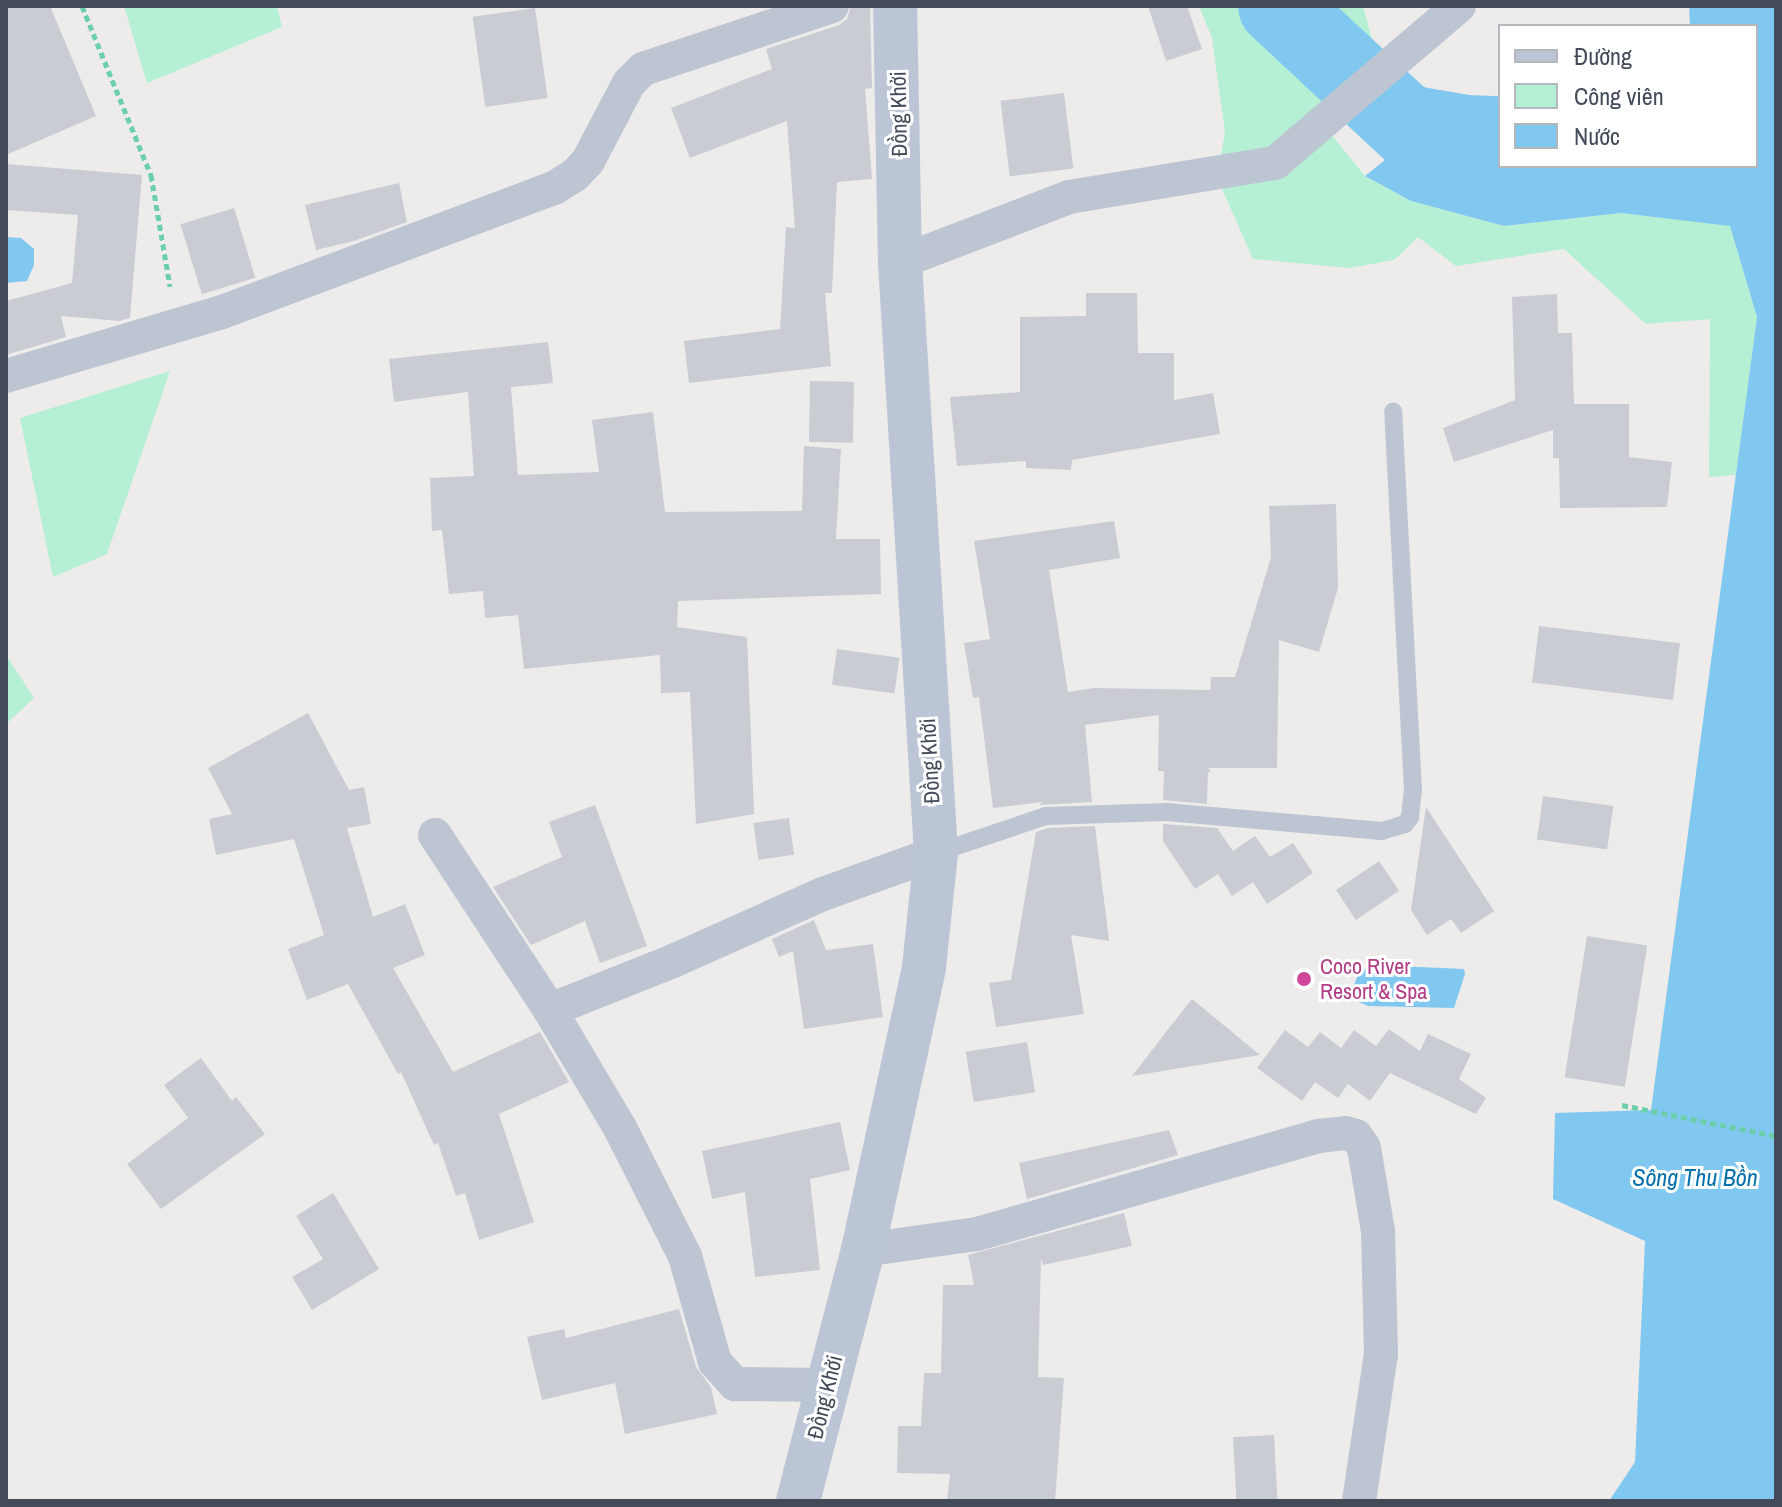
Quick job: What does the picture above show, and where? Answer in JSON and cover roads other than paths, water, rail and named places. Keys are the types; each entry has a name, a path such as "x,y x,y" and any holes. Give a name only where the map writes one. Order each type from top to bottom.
{"street":[{"path":"6,376 222,312 554,188 575,175 588,161 629,83 643,69 832,6"},
{"name":"Đồng Khởi","path":"798,1501 863,1250 924,967 936,853 900,262 895,6"},
{"path":"900,262 1069,197 1275,163 1449,14"},
{"path":"435,835 550,1010 619,1126 685,1256 715,1362 735,1384 827,1385"},
{"path":"550,1010 673,961 823,894 936,853"},
{"path":"863,1250 977,1234 1318,1136 1345,1133 1356,1136 1364,1148 1378,1231 1381,1354 1359,1501"}],"lane":[{"path":"936,853 1046,816 1166,812 1382,831 1405,824 1410,817 1413,790 1393,412"}],"water":[{"name":"Sông Thu Bồn","path":"1689,6 1776,6 1776,1501 1609,1501 1635,1462 1645,1241 1553,1199 1555,1113 1651,1110 1757,317 1730,226 1621,213 1504,226 1411,201 1365,176 1464,97 1498,110 1498,168 1758,168 1758,24 1690,24"},
{"path":"6,237 21,238 34,249 34,265 27,281 6,283"},
{"path":"1374,965 1464,969 1465,974 1454,1008 1368,1006 1359,1002 1353,988 1359,972"}],"waterway":[{"path":"1278,6 1417,135 1413,126 1465,135 1498,136"}],"place":[{"name":"Coco River Resort & Spa","path":"1304,979"}]}
